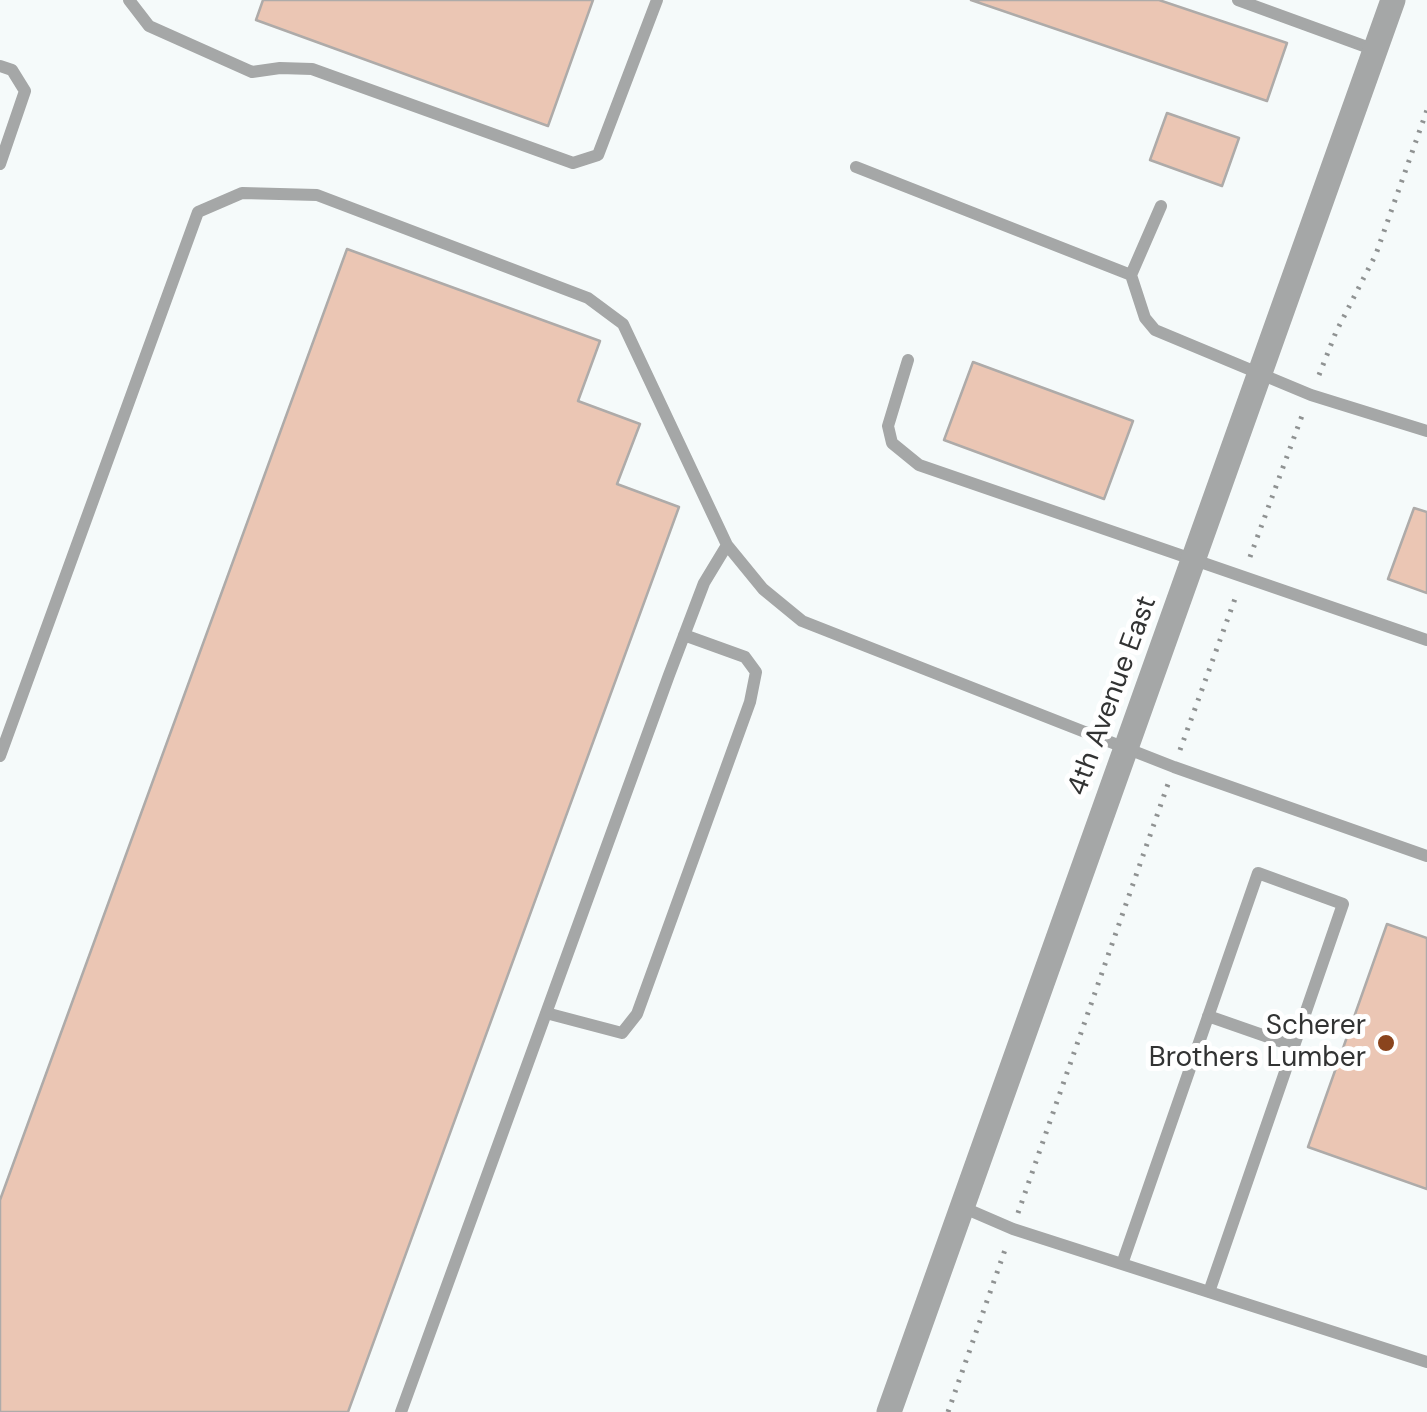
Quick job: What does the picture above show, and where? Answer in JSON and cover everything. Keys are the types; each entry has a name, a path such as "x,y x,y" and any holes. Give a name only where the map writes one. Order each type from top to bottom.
{"street":[{"name":"4th Avenue East","path":"888,1412 1394,0"}],"lane":[{"path":"129,0 149,26 252,72 312,69 573,163 598,155 657,0"},
{"path":"1238,0 1376,50"},
{"path":"0,66 12,70 25,91 0,164"},
{"path":"856,167 1131,276"},
{"path":"0,756 198,212 242,193 316,195 588,298 623,324 726,544 763,589 802,622 1126,748 1427,856"},
{"path":"1161,206 1131,276 1145,318 1155,330 1259,375 1427,432"},
{"path":"908,360 888,426 892,442 919,465 1427,640"},
{"path":"401,1412 684,635 704,582 726,544"},
{"path":"546,1013 622,1033 636,1014 657,959 750,702 756,672 745,657 684,635"},
{"path":"1122,1264 1258,873 1343,904 1209,1292"},
{"path":"1208,1016 1294,1046"},
{"path":"962,1206 1013,1229 1427,1362"}],"building":[{"path":"263,0 593,0 548,126 256,20"},
{"path":"971,0 1159,0 1287,43 1267,101"},
{"path":"1167,113 1239,138 1222,186 1150,160"},
{"path":"347,249 600,341 578,401 640,424 617,484 679,507 348,1412 0,1412 0,1200"},
{"path":"973,362 1133,421 1104,499 944,440"},
{"path":"1414,508 1427,512 1427,593 1388,579"},
{"name":"Scherer Brothers Lumber","path":"1387,924 1427,938 1427,1189 1308,1147"}],"place":[{"name":"Scherer Brothers Lumber","path":"1386,1043"}]}
